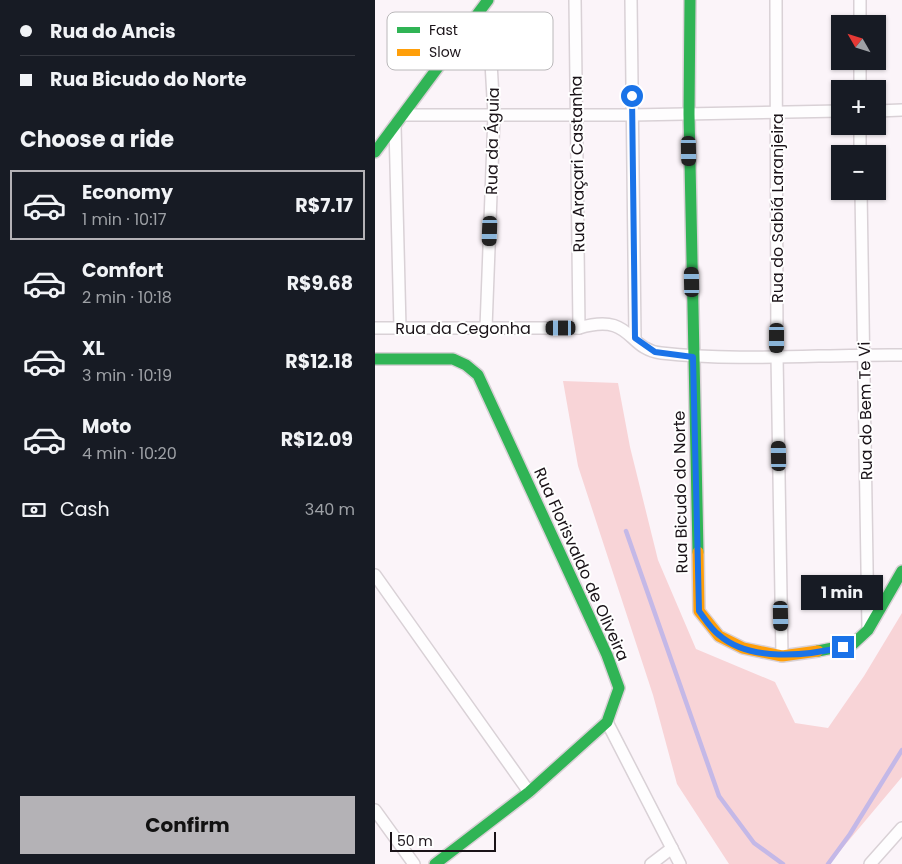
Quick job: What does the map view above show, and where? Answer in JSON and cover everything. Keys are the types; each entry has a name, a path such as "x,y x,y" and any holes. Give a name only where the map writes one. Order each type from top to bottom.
{"street":[{"path":"478,12 487,0"},
{"name":"Rua Araçari Castanha","path":"575,0 579,328"},
{"path":"631,0 635,338"},
{"name":"Rua Bicudo do Norte","path":"690,0 689,114 699,611 719,636 743,648 782,656 808,654 853,644 868,630 902,571"},
{"name":"Rua do Sabiá Laranjeira","path":"776,0 777,356 782,656"},
{"path":"860,0 860,15"},
{"path":"375,152 436,70"},
{"name":"Rua da Águia","path":"486,328 494,115 491,70"},
{"path":"886,110 902,110"},
{"path":"403,115 632,115 831,111"},
{"path":"395,125 400,328"},
{"name":"Rua do Bem Te Vi","path":"861,200 868,630"},
{"name":"Rua da Cegonha","path":"375,328 579,328 593,324 608,323 623,328 655,352 693,357 902,355"},
{"name":"Rua Florisvaldo de Oliveira","path":"375,359 453,359 466,365 478,375 607,655 619,688 607,722"},
{"path":"375,575 529,792"},
{"path":"435,864 529,792 607,722 679,864"},
{"path":"375,810 414,864"},
{"path":"869,864 902,828"},
{"path":"651,864 672,848"}],"shaded area":[{"path":"563,381 618,383 630,447 658,560 696,649 775,682 795,723 828,728 864,676 902,613 902,777 829,864 729,864 677,784 653,695 578,466"}],"waterway":[{"path":"626,531 719,796 754,843 783,864"},
{"path":"828,864 850,834 902,750"}],"traffic: fast":[{"path":"479,12 488,0"},
{"path":"690,0 689,114 698,552"},
{"path":"375,152 436,70"},
{"path":"375,359 453,359 466,365 478,375 607,655 619,688 607,722 529,792 435,864"},
{"path":"818,651 853,644 868,630 902,571"}],"traffic: slow":[{"path":"698,552 699,611 719,636 743,648 782,656 818,651"}],"route":[{"path":"632,96 635,338 645,347 655,352 693,357 699,611 719,636 743,648 782,656 808,654 843,647"}]}
